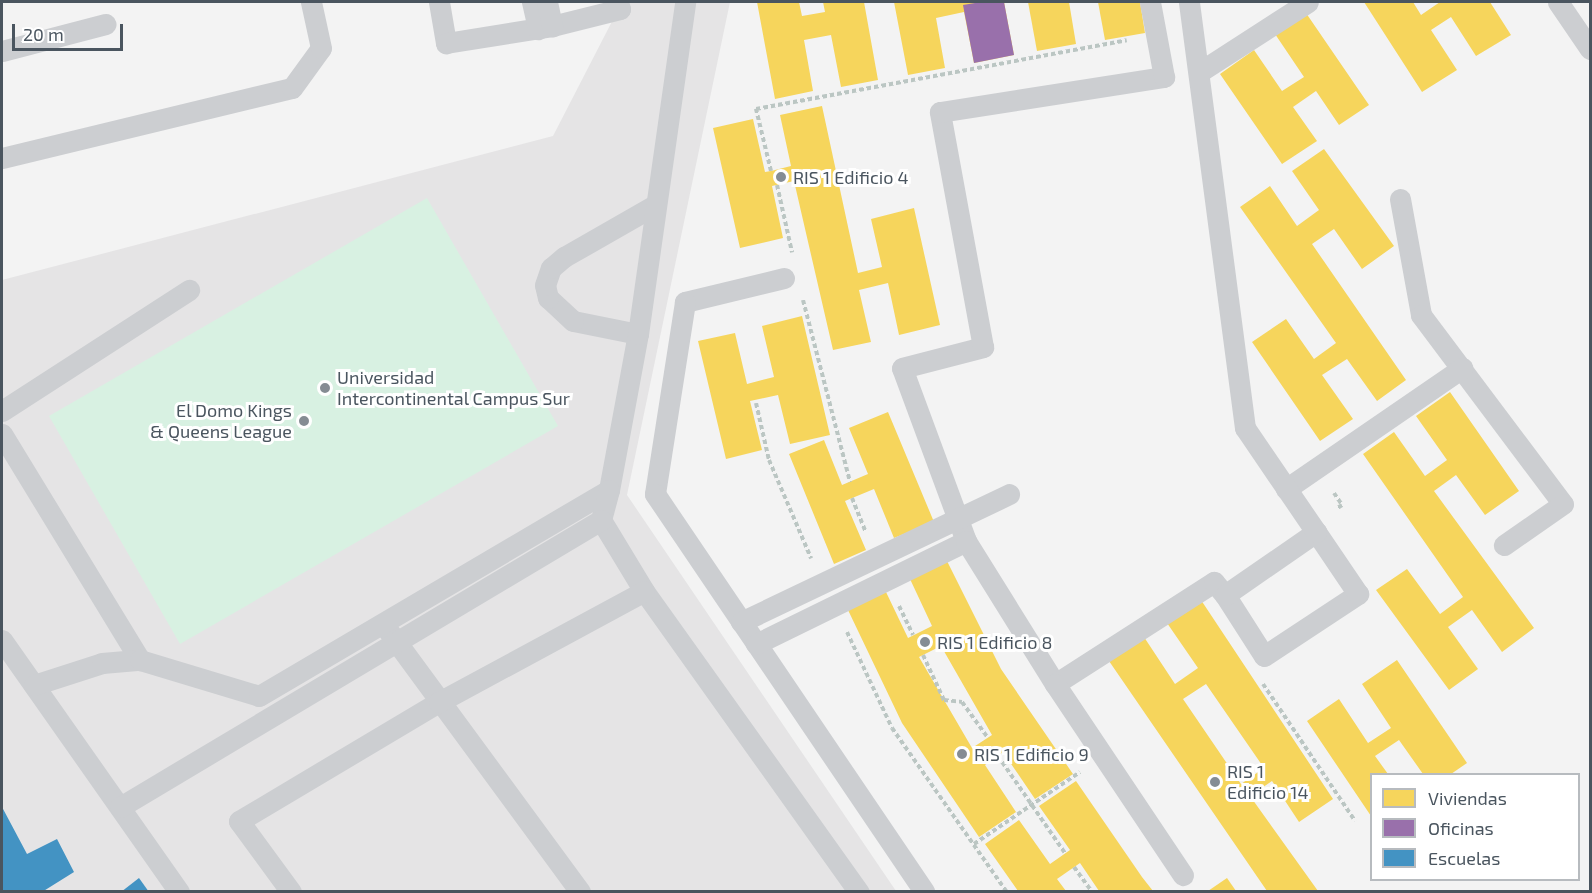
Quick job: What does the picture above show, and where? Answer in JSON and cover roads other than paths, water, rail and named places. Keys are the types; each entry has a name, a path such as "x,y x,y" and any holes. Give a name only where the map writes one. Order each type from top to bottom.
{"lane":[{"path":"2,158 292,88 321,48 311,2"},
{"path":"439,2 446,43 545,28 620,9 618,2"},
{"path":"532,2 545,28"},
{"path":"545,28 547,2"},
{"path":"120,807 273,713 601,520 609,490 638,334 685,2"},
{"path":"1150,2 1164,77 940,112 983,347 902,368 966,542 1055,684 1183,875"},
{"path":"1055,684 1214,582 1225,595 1264,656 1358,594 1245,428 1201,71 1190,2"},
{"path":"1201,71 1308,2"},
{"path":"1558,2 1590,49"},
{"path":"2,51 106,24"},
{"path":"1400,200 1421,315 1563,504 1504,545"},
{"path":"638,334 573,321 548,298 544,285 551,268 564,257 655,205"},
{"path":"793,276 685,302 655,494 924,891"},
{"path":"2,411 189,290"},
{"path":"1286,489 1462,368"},
{"path":"2,434 140,660"},
{"path":"259,696 381,621 609,490"},
{"path":"741,622 1009,494"},
{"path":"601,520 644,591 859,891"},
{"path":"1225,595 1316,532"},
{"path":"756,644 966,542"},
{"path":"289,888 239,821 439,702 644,591"},
{"path":"381,621 580,891"},
{"path":"2,640 179,891"},
{"path":"34,686 102,663 140,660 259,696 273,713"}],"place":[{"name":"RIS 1 Edificio 4","path":"781,177"},
{"name":"Universidad Intercontinental Campus Sur","path":"325,388"},
{"name":"El Domo Kings & Queens League","path":"304,421"},
{"name":"RIS 1 Edificio 8","path":"925,642"},
{"name":"RIS 1 Edificio 9","path":"962,754"},
{"name":"RIS 1 Edificio 14","path":"1215,782"}]}
